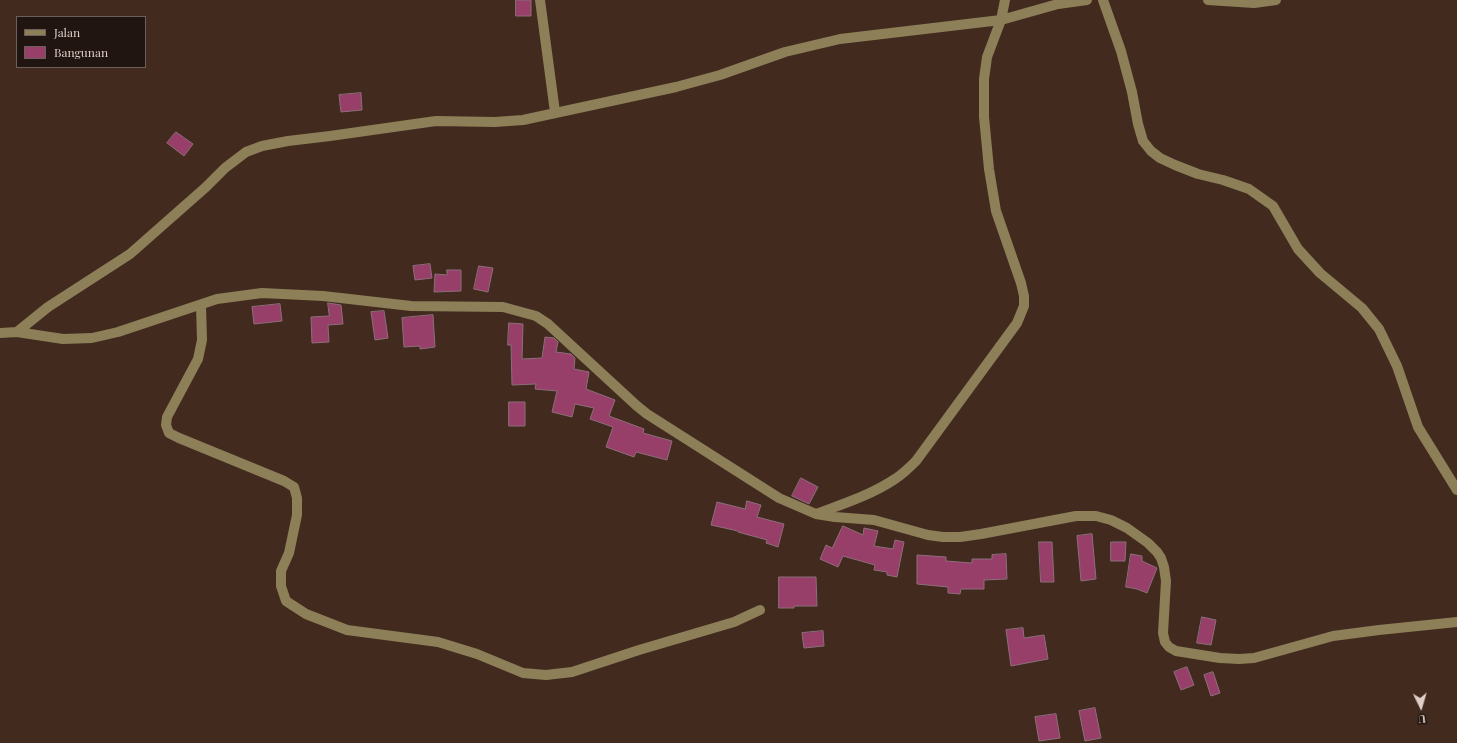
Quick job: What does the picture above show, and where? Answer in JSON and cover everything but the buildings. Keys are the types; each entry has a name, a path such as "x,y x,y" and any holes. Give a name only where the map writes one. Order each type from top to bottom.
{"street":[{"path":"540,0 555,112"},
{"path":"816,514 880,488 896,479 916,461 1021,316 1024,306 1022,290 996,211 988,169 984,117 984,79 987,57 1001,20 1005,0"},
{"path":"17,332 48,307 130,254 206,187 225,168 246,152 262,146 288,140 330,136 436,121 495,122 523,120 676,87 720,75 785,52 840,39 1001,20 1058,4 1087,0"},
{"path":"1103,0 1132,92 1143,141 1151,151 1160,158 1198,174 1223,180 1249,189 1273,206 1298,249 1320,273 1362,308 1379,330 1397,366 1418,427 1457,490"},
{"path":"1208,0 1254,3 1276,0"},
{"path":"0,333 17,332 63,339 92,338 118,332 216,300 262,293 280,293 412,306 503,307 536,316 548,324 647,414 779,498 816,514 874,520 928,535 943,537 960,537 981,534 1076,516 1096,516 1111,520 1127,528 1148,543 1161,558 1166,580 1163,633 1165,642 1169,647 1176,651 1220,658 1254,658 1333,636 1457,622"},
{"path":"201,305 202,340 198,359 167,417 166,425 169,433 179,438 284,481 294,488 297,498 297,515 289,553 281,571 281,586 286,601 306,614 347,630 438,642 477,654 523,672 546,675 572,672 639,650 734,622 760,610"}]}
